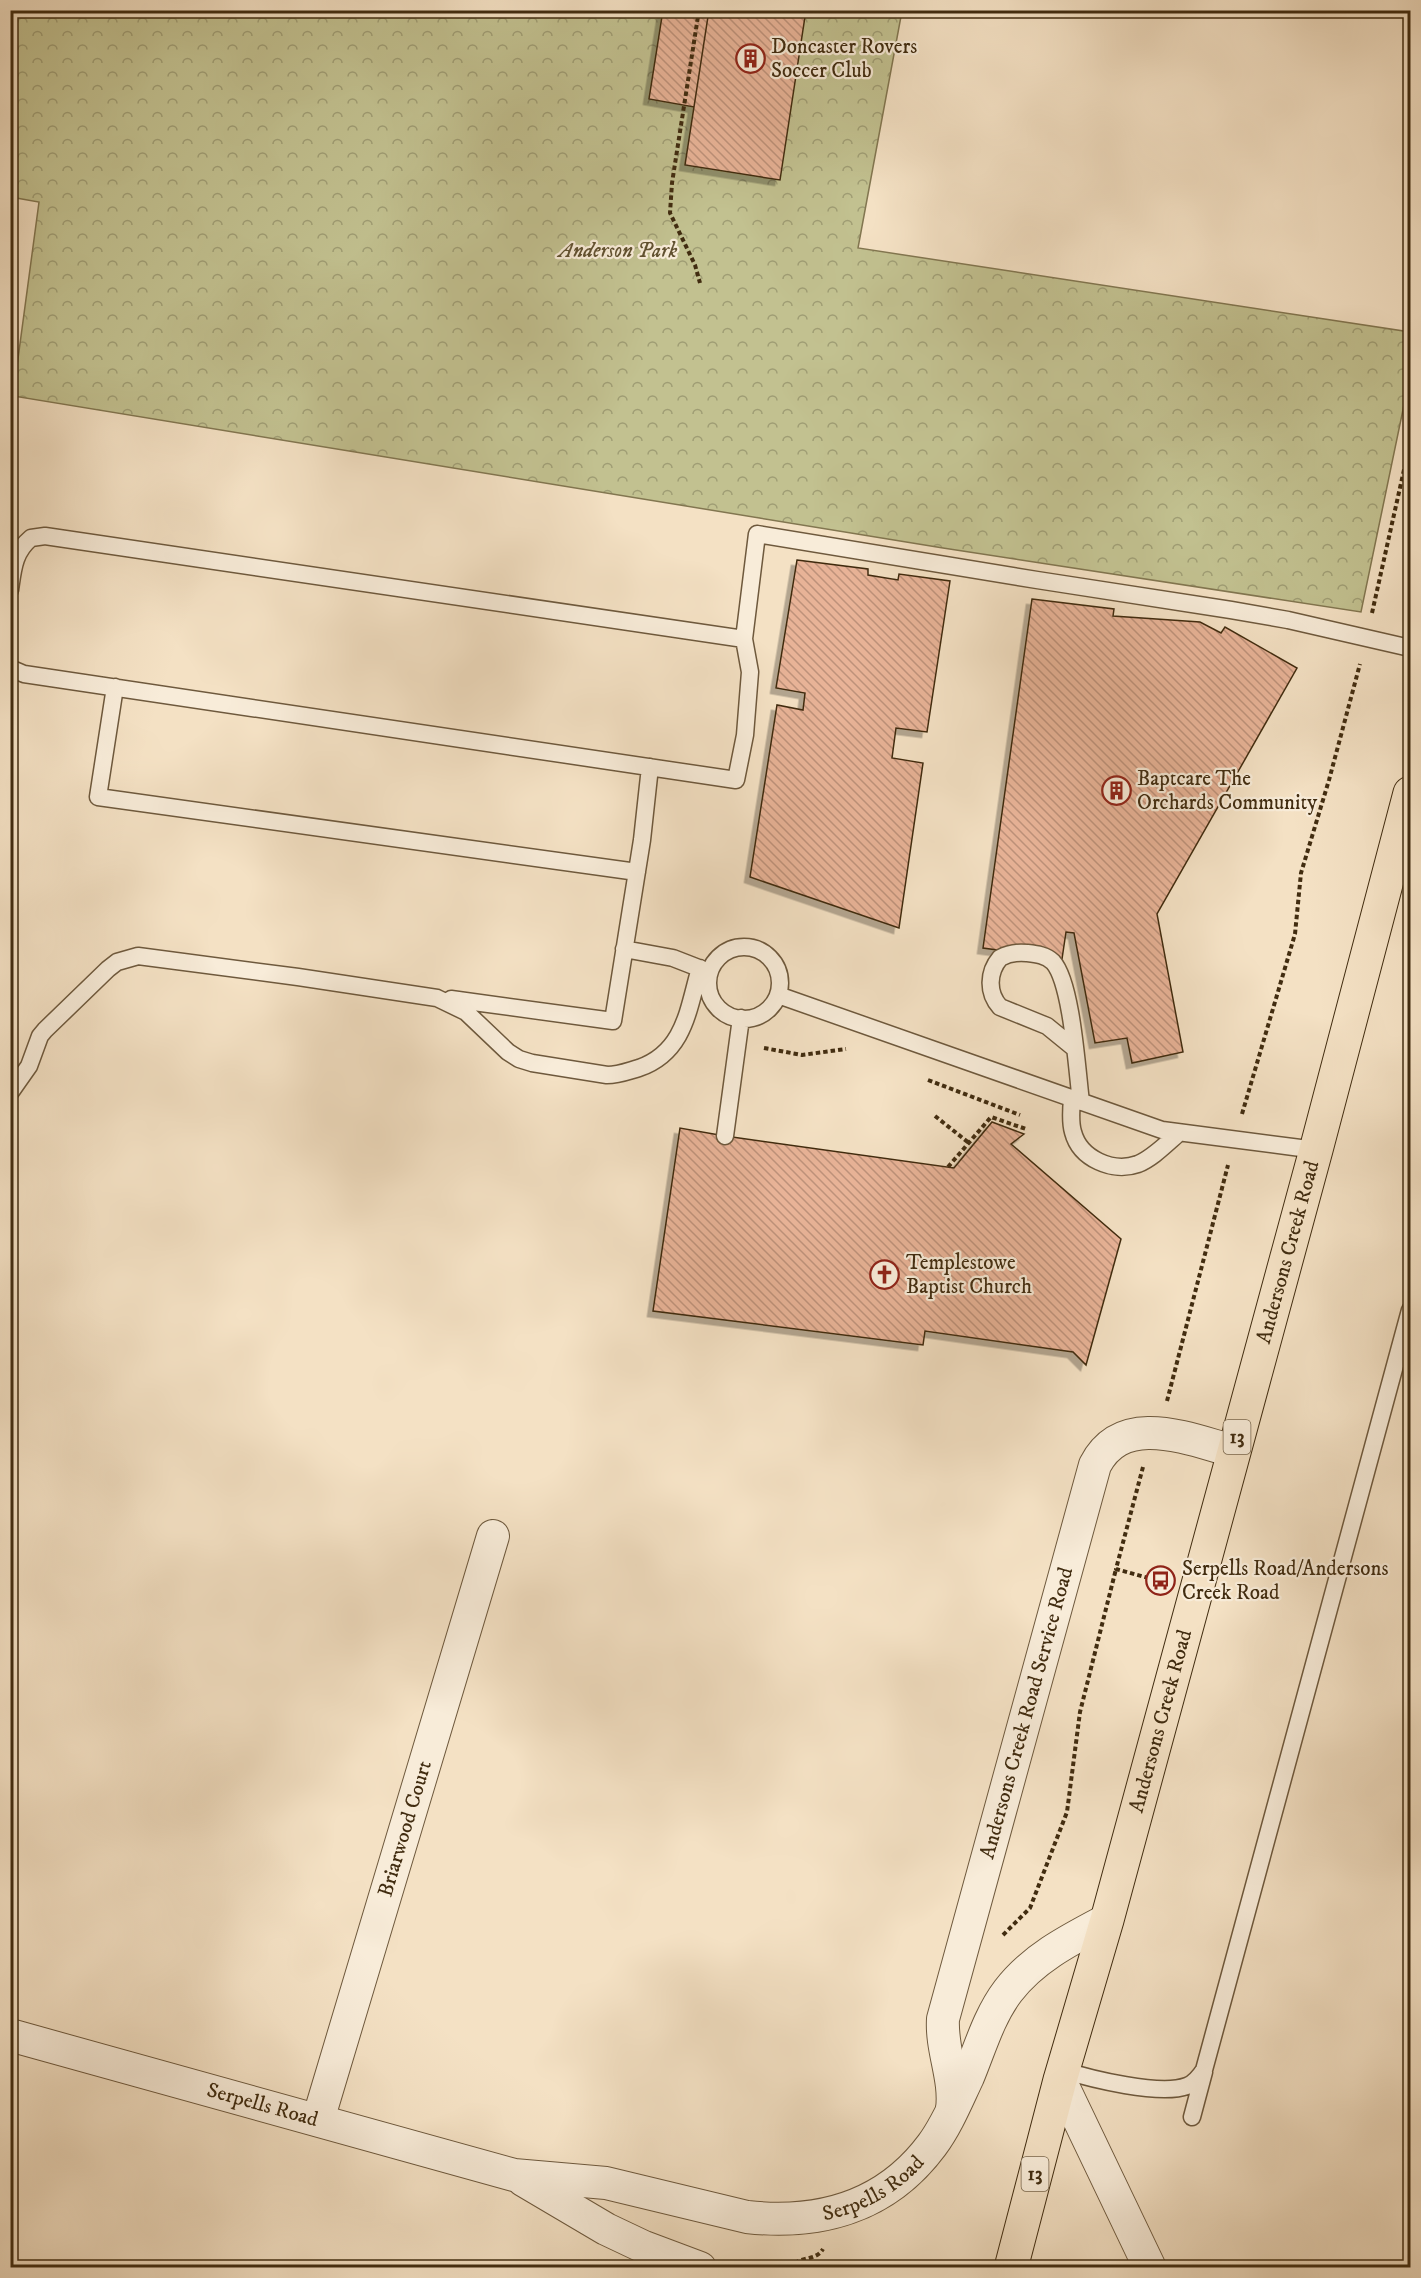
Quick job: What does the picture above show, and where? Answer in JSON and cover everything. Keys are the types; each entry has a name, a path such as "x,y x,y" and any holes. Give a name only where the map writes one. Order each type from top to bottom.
{"main road":[{"name":"Andersons Creek Road","path":"1011,2268 1061,2075 1107,1920 1316,1150 1410,793"}],"street":[{"name":"Andersons Creek Road Service Road","path":"952,2113 953,2094 943,2043 943,2026 958,1963 1095,1465 1108,1446 1122,1437 1137,1433 1179,1437 1233,1451"},
{"name":"Briarwood Court","path":"318,2120 493,1536"},
{"name":"Serpells Road","path":"10,2035 514,2175 606,2183 747,2217 805,2219 849,2208 887,2189 904,2175 933,2145 952,2113 988,2026 1007,1992 1021,1976 1046,1955 1107,1920"},
{"path":"1061,2075 1150,2268"},
{"name":"Serpells Road","path":"514,2175 606,2229 644,2247 700,2268"}],"lane":[{"path":"10,668 24,674 736,780 744,735 750,672 744,639 757,534 1231,610 1410,648"},
{"path":"10,590 14,563 19,550 31,538 45,536 744,639"},
{"path":"116,687 98,797 637,872"},
{"path":"10,1093 28,1066 40,1036 50,1024 117,962 138,956 613,1021 637,872 650,767"},
{"path":"429,996 451,1003 466,1012 508,1052 519,1059 554,1067 614,1075 653,1063 671,1048 683,1025 705,970 729,950 758,943 776,965 780,980 778,994 765,1012 752,1018 741,1018 724,1012 714,1001 705,970"},
{"path":"624,949 673,958 705,970"},
{"path":"1074,1048 1047,1026 1000,1007 992,996 990,982 1000,958 1020,952 1038,954 1052,962 1065,987 1074,1048 1077,1101 1071,1119 1076,1139 1088,1154 1107,1165 1126,1167 1137,1164 1179,1133"},
{"path":"778,994 1155,1128 1316,1150"},
{"path":"725,1136 741,1018"},
{"path":"1192,2117 1410,1310"},
{"path":"1061,2075 1177,2088 1193,2083 1206,2062"}],"path":[{"path":"699,10 672,183 670,213 695,265 700,283"},
{"path":"958,1963 984,1954 1030,1908 1066,1812 1080,1712 1148,1449 1163,1416 1234,1140 1295,934 1301,873 1329,780 1367,638 1410,443"},
{"path":"738,1042 802,1055 840,1049 854,1051"},
{"path":"920,1077 1020,1115"},
{"path":"935,1116 969,1143"},
{"path":"948,1167 991,1117 1026,1129"},
{"path":"1116,1569 1196,1590"},
{"path":"789,2268 795,2261 821,2253 825,2242"}],"green space":[{"name":"Anderson Park","path":"18,11 902,11 858,248 1410,332 1410,376 1361,612 943,548 13,396 39,202 11,197 10,54"}],"building":[{"path":"663,10 709,10 694,107 649,99"},
{"name":"Doncaster Rovers Soccer Club","path":"709,10 806,10 780,180 685,165"},
{"path":"797,560 868,569 868,575 898,580 899,574 950,581 927,732 896,728 892,758 923,763 899,928 750,877 777,705 803,710 805,693 776,688"},
{"name":"Baptcare The Orchards Community","path":"1032,599 1114,609 1113,616 1200,622 1221,633 1225,627 1297,668 1157,914 1183,1052 1132,1063 1127,1038 1095,1043 1074,933 1066,932 1062,959 983,948"},
{"name":"Templestowe Baptist Church","path":"992,1122 1024,1134 1011,1144 1121,1239 1086,1365 1073,1352 925,1331 923,1345 653,1311 680,1128 954,1168"}],"place":[{"name":"Doncaster Rovers Soccer Club","path":"750,59"},
{"name":"Baptcare The Orchards Community","path":"1116,791"},
{"name":"Templestowe Baptist Church","path":"885,1275"},
{"name":"Serpells Road/Andersons Creek Road","path":"1161,1581"}]}
